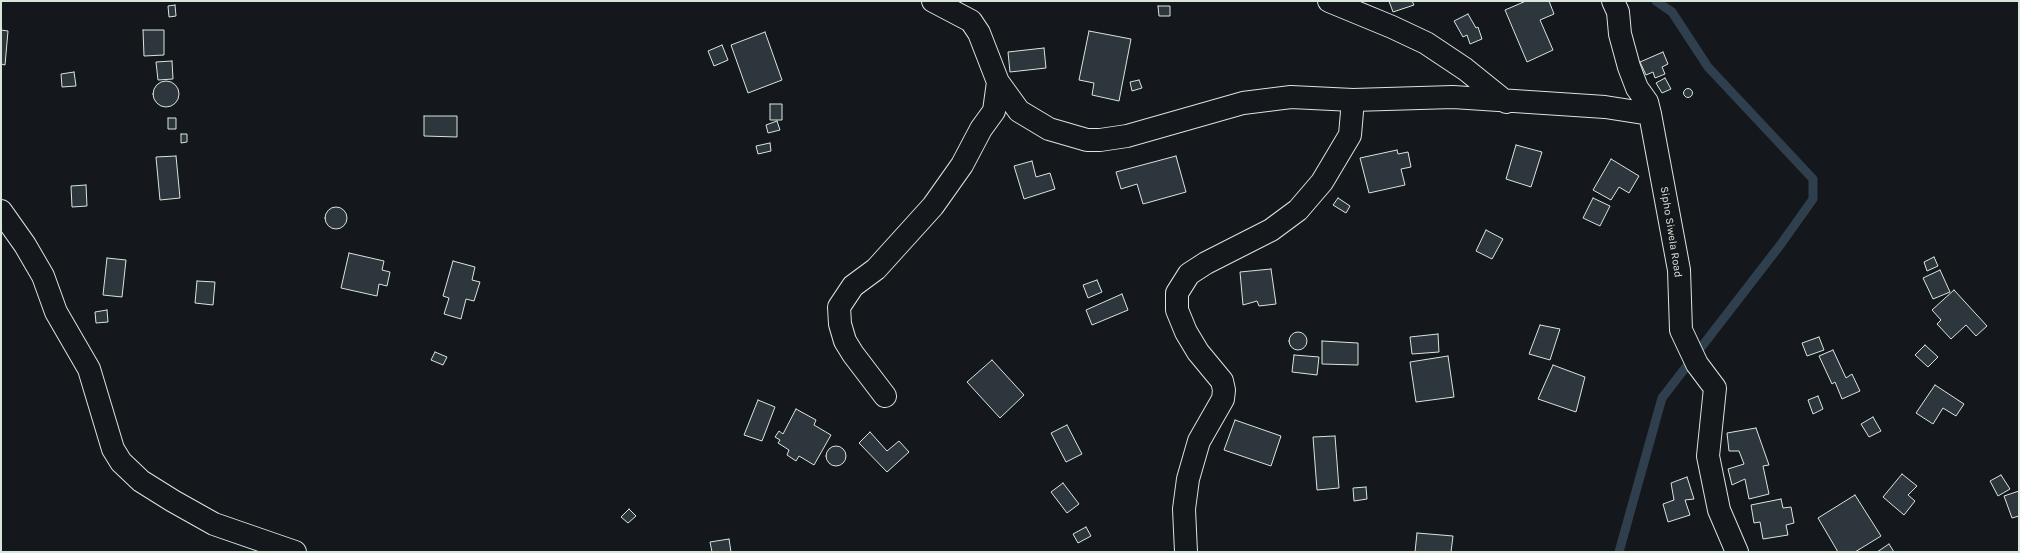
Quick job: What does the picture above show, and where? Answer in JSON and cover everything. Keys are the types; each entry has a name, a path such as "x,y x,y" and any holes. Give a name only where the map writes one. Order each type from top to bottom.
{"street":[{"path":"933,1 971,20 979,33 998,82 1019,110 1049,128 1087,140 1100,140 1127,136 1243,103 1291,97 1353,100 1453,97 1506,102 1604,107 1650,114"},
{"path":"1329,1 1426,43 1465,69 1506,102"},
{"name":"Sipho Siwela Road","path":"1614,1 1618,12 1620,34 1628,67 1637,88 1647,102 1650,114 1679,270 1682,330 1697,364 1715,388 1708,456 1719,510 1737,552"},
{"path":"885,396 845,341 840,324 839,307 853,286 876,269 933,206 962,165 981,130 994,112 998,82"},
{"path":"1186,552 1184,509 1188,479 1200,441 1223,399 1224,390 1222,381 1198,352 1186,332 1177,310 1177,293 1189,274 1206,263 1271,230 1298,210 1322,182 1350,135 1353,100"},
{"path":"1,211 25,245 43,276 56,312 89,369 113,449 124,466 142,482 172,501 214,524 295,552"}],"building":[{"path":"1389,1 1412,1 1414,5 1393,12"},
{"path":"1526,1 1549,1 1554,14 1540,20 1553,50 1527,62 1505,10"},
{"path":"175,5 176,16 169,17 168,6"},
{"path":"1158,6 1170,6 1170,16 1159,16"},
{"path":"1468,14 1476,28 1478,27 1482,39 1470,44 1467,35 1463,37 1454,21"},
{"path":"1,30 8,31 5,65 1,64"},
{"path":"143,30 164,30 164,55 144,56"},
{"path":"1089,31 1131,39 1119,101 1092,95 1094,83 1079,80"},
{"path":"765,32 782,80 748,93 731,45"},
{"path":"722,45 728,60 714,66 708,51"},
{"path":"1044,48 1046,68 1010,72 1008,52"},
{"path":"1663,52 1668,64 1662,67 1665,74 1655,78 1653,72 1646,75 1640,62"},
{"path":"172,61 173,79 158,80 156,62"},
{"path":"74,72 76,86 62,87 61,74"},
{"path":"1665,78 1671,89 1662,93 1656,83"},
{"path":"1139,80 1142,88 1132,91 1130,82"},
{"path":"166,81 175,85 179,94 175,103 166,107 157,103 153,94 157,85"},
{"path":"1686,89 1690,89 1692,93 1690,97 1686,97 1684,95 1684,91"},
{"path":"770,104 782,104 782,120 770,120"},
{"path":"424,116 457,116 457,137 424,136"},
{"path":"168,118 176,118 176,129 168,129"},
{"path":"777,121 780,130 768,133 766,125"},
{"path":"181,134 187,134 187,142 181,143"},
{"path":"770,143 771,151 758,154 756,146"},
{"path":"1516,145 1542,152 1531,187 1506,179"},
{"path":"1397,150 1398,154 1408,152 1411,167 1401,169 1405,185 1369,193 1360,158"},
{"path":"176,156 180,198 160,200 156,157"},
{"path":"1176,156 1186,192 1143,204 1137,184 1121,189 1116,172"},
{"path":"1611,159 1639,176 1629,193 1619,187 1611,200 1593,190"},
{"path":"1032,161 1036,177 1050,173 1055,189 1024,199 1014,166"},
{"path":"86,185 87,206 72,207 71,186"},
{"path":"1338,198 1350,206 1346,213 1333,205"},
{"path":"1593,198 1610,206 1600,226 1583,218"},
{"path":"336,207 344,210 347,218 344,226 336,229 328,226 325,218 328,210"},
{"path":"1486,230 1503,239 1492,259 1476,251"},
{"path":"349,253 384,261 382,270 390,272 387,286 379,284 377,296 341,288"},
{"path":"1934,257 1938,266 1927,271 1924,262"},
{"path":"107,258 126,260 122,297 103,295"},
{"path":"453,261 475,267 472,280 480,282 474,301 466,299 461,319 444,314 449,298 443,296"},
{"path":"1271,269 1276,304 1259,306 1257,301 1243,305 1240,272"},
{"path":"1940,270 1950,292 1933,299 1923,278"},
{"path":"1097,280 1102,292 1088,298 1083,285"},
{"path":"197,281 215,282 213,305 195,303"},
{"path":"1954,290 1987,326 1976,336 1966,325 1951,339 1937,324 1941,320 1932,310"},
{"path":"1122,294 1128,310 1092,325 1086,310"},
{"path":"107,310 108,322 96,323 95,312"},
{"path":"1540,325 1560,329 1550,360 1529,354"},
{"path":"1298,332 1304,335 1307,341 1304,347 1298,350 1292,347 1289,341 1292,335"},
{"path":"1438,334 1439,352 1412,354 1410,337"},
{"path":"1819,337 1824,350 1807,356 1802,343"},
{"path":"1322,341 1358,343 1358,365 1322,364"},
{"path":"1925,345 1938,357 1928,367 1915,355"},
{"path":"1833,350 1846,378 1852,374 1860,391 1842,399 1835,382 1832,384 1819,356"},
{"path":"435,352 447,357 443,365 431,360"},
{"path":"1294,355 1319,357 1317,375 1292,372"},
{"path":"1448,356 1454,397 1416,402 1410,362"},
{"path":"992,360 1024,395 1000,418 967,382"},
{"path":"1553,365 1585,377 1576,412 1538,399"},
{"path":"1935,385 1964,404 1956,416 1943,408 1933,424 1916,413"},
{"path":"1818,396 1823,409 1813,414 1808,400"},
{"path":"758,400 775,407 762,441 744,435"},
{"path":"796,409 816,420 814,425 831,435 814,465 799,456 796,461 787,455 789,450 778,443 780,440 775,437 779,431 783,434"},
{"path":"1873,417 1881,431 1869,437 1861,424"},
{"path":"1235,420 1281,436 1271,466 1224,450"},
{"path":"1067,425 1082,454 1066,462 1051,433"},
{"path":"1756,428 1769,465 1763,466 1769,494 1749,499 1745,479 1732,485 1728,469 1744,464 1739,451 1729,451 1727,433"},
{"path":"870,432 887,451 899,441 909,452 887,472 859,443"},
{"path":"1335,436 1339,488 1317,490 1313,437"},
{"path":"836,446 843,449 846,456 843,463 836,466 829,463 826,456 829,449"},
{"path":"1902,474 1917,486 1908,495 1915,501 1904,515 1883,497"},
{"path":"2001,475 2010,489 1998,496 1990,481"},
{"path":"1687,477 1694,499 1685,500 1690,515 1668,522 1663,504 1674,500 1671,483"},
{"path":"1063,483 1079,504 1067,513 1051,492"},
{"path":"1366,487 1367,499 1354,501 1353,488"},
{"path":"2019,491 2019,516 2012,518 2004,496"},
{"path":"1855,495 1881,536 1855,552 1838,552 1818,518"},
{"path":"1781,499 1783,508 1791,507 1794,523 1786,525 1788,535 1763,539 1760,522 1754,523 1751,505"},
{"path":"629,509 636,516 628,523 621,517"},
{"path":"1086,527 1091,536 1078,543 1073,534"},
{"path":"1417,533 1453,536 1451,552 1415,552"},
{"path":"729,539 731,552 712,552 710,542"},
{"path":"1889,544 1894,552 1877,552"}],"waterway":[{"path":"1619,552 1662,398 1781,244 1813,199 1813,179 1708,67 1672,12 1656,1"}]}
